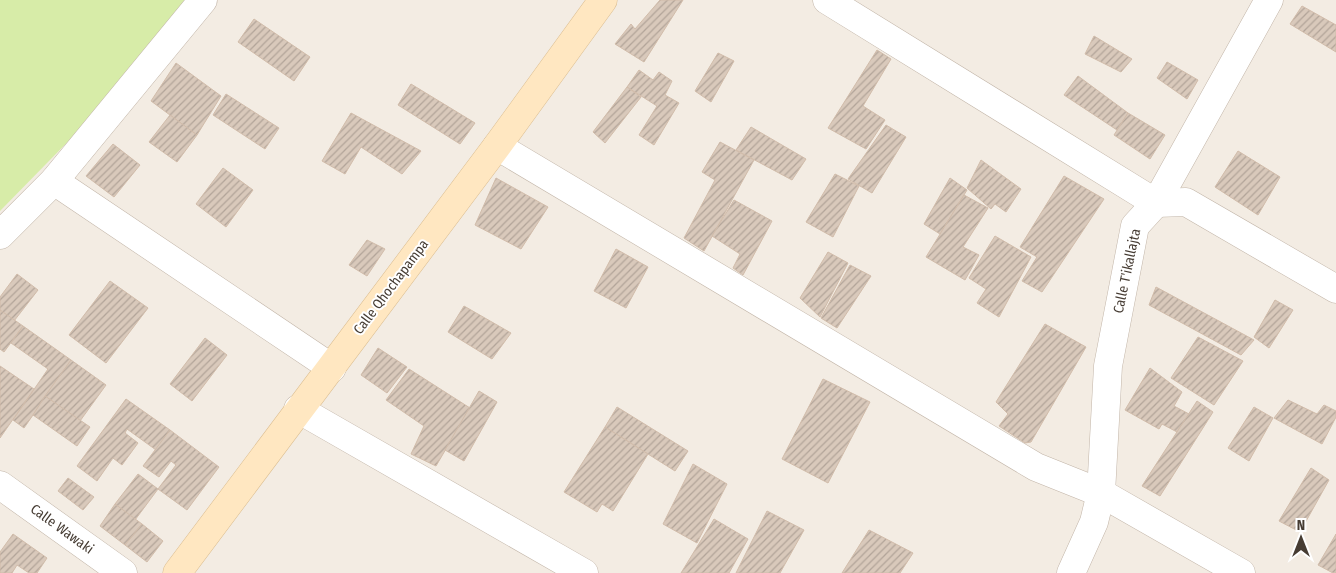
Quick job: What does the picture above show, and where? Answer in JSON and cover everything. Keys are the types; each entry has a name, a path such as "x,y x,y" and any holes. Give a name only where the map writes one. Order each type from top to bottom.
{"street":[{"path":"0,235 54,182 203,0"},
{"name":"Calle Qhochapampa","path":"177,573 298,409 332,368 497,146 602,0"},
{"path":"828,0 1156,203 1186,202 1336,289"},
{"name":"Calle T'ikallajta","path":"1071,573 1094,522 1101,493 1108,366 1134,226 1156,203 1269,0"},
{"path":"497,146 1036,467 1101,493 1241,573"},
{"path":"54,182 332,368"},
{"path":"298,409 584,573"},
{"name":"Calle Wawaki","path":"0,485 123,573"}],"green space":[{"path":"0,0 185,0 94,115 0,211"}],"building":[{"path":"660,0 683,0 644,62 615,44 631,24 635,29"},
{"path":"1302,6 1336,25 1336,52 1290,24"},
{"path":"254,19 310,57 294,81 238,42"},
{"path":"1094,36 1132,59 1121,72 1085,54"},
{"path":"877,50 891,59 863,106 885,120 866,149 828,128"},
{"path":"718,53 734,61 711,102 695,91"},
{"path":"1167,62 1198,80 1187,99 1157,78"},
{"path":"176,63 221,96 197,135 151,101"},
{"path":"639,70 653,80 659,72 672,81 665,95 679,103 654,145 639,135 657,106 627,87"},
{"path":"1078,76 1128,113 1117,130 1064,95"},
{"path":"411,84 475,123 460,144 398,105"},
{"path":"627,87 641,97 605,143 593,132"},
{"path":"226,94 279,128 265,149 213,115"},
{"path":"351,113 421,151 402,174 361,147 345,174 322,161"},
{"path":"1128,113 1165,135 1150,159 1114,135"},
{"path":"170,115 197,135 177,162 149,142"},
{"path":"886,125 906,137 872,193 848,179"},
{"path":"751,127 806,159 792,180 736,150"},
{"path":"720,142 754,160 704,251 684,238 715,180 702,172"},
{"path":"113,144 140,165 114,197 86,176"},
{"path":"1238,151 1280,177 1258,215 1215,187"},
{"path":"981,160 1021,189 1006,212 995,204 991,209 967,188"},
{"path":"223,168 253,190 226,227 196,204"},
{"path":"835,174 859,186 833,237 806,222"},
{"path":"1064,176 1104,199 1042,292 1022,281 1037,257 1020,247"},
{"path":"496,178 548,207 521,249 475,225"},
{"path":"950,178 967,190 940,234 924,224"},
{"path":"964,195 988,208 963,247 979,255 965,280 926,257"},
{"path":"734,200 772,221 743,275 733,268 740,254 712,236"},
{"path":"995,236 1031,257 999,317 977,303 986,289 969,278"},
{"path":"367,240 385,249 367,276 349,265"},
{"path":"616,249 648,267 626,308 594,291"},
{"path":"828,252 848,263 820,317 800,298"},
{"path":"850,265 871,276 837,328 821,318"},
{"path":"17,274 38,290 14,321 0,310 0,297"},
{"path":"110,281 148,308 106,363 69,335"},
{"path":"1156,287 1254,340 1241,355 1149,305"},
{"path":"1275,300 1293,310 1269,348 1254,337"},
{"path":"464,306 511,333 492,359 448,332"},
{"path":"0,310 23,326 4,352 0,349"},
{"path":"1045,324 1086,347 1031,442 1025,443 999,426 1008,414 996,402"},
{"path":"23,326 71,360 24,428 13,420 48,369 11,343"},
{"path":"1198,337 1243,361 1214,405 1171,378"},
{"path":"205,338 227,355 192,401 170,384"},
{"path":"378,348 407,367 387,393 361,375"},
{"path":"71,360 106,385 80,421 45,396"},
{"path":"0,366 34,389 0,438"},
{"path":"1150,368 1182,392 1174,406 1189,414 1177,432 1162,424 1159,429 1125,410"},
{"path":"409,369 470,408 436,466 411,454 424,426 386,400"},
{"path":"823,379 870,402 828,483 782,459"},
{"path":"479,391 497,402 464,461 445,450"},
{"path":"45,396 90,427 77,446 33,415"},
{"path":"126,399 170,430 156,450 127,429 125,433 138,443 122,465 113,458 97,481 77,466"},
{"path":"1288,400 1317,414 1324,405 1336,411 1336,417 1322,444 1274,418"},
{"path":"1197,401 1213,412 1160,496 1142,486"},
{"path":"617,407 688,451 675,471 605,427"},
{"path":"1254,407 1273,418 1249,461 1228,448"},
{"path":"605,427 648,454 613,511 602,504 597,512 564,492"},
{"path":"170,430 219,467 187,510 158,489 176,465 171,461 159,477 143,466"},
{"path":"693,464 727,484 697,543 663,524"},
{"path":"1311,468 1329,480 1300,532 1279,521"},
{"path":"138,474 158,489 135,520 115,504"},
{"path":"68,478 94,497 83,510 58,491"},
{"path":"115,504 142,524 125,545 100,526"},
{"path":"767,511 804,530 780,573 736,573"},
{"path":"714,519 748,539 729,573 681,573"},
{"path":"142,524 163,541 147,562 125,545"},
{"path":"869,530 913,553 900,573 842,573"},
{"path":"13,534 47,558 37,573 29,573 17,565 12,573 0,573 0,552"},
{"path":"1336,534 1336,573 1333,573 1318,565"}]}
